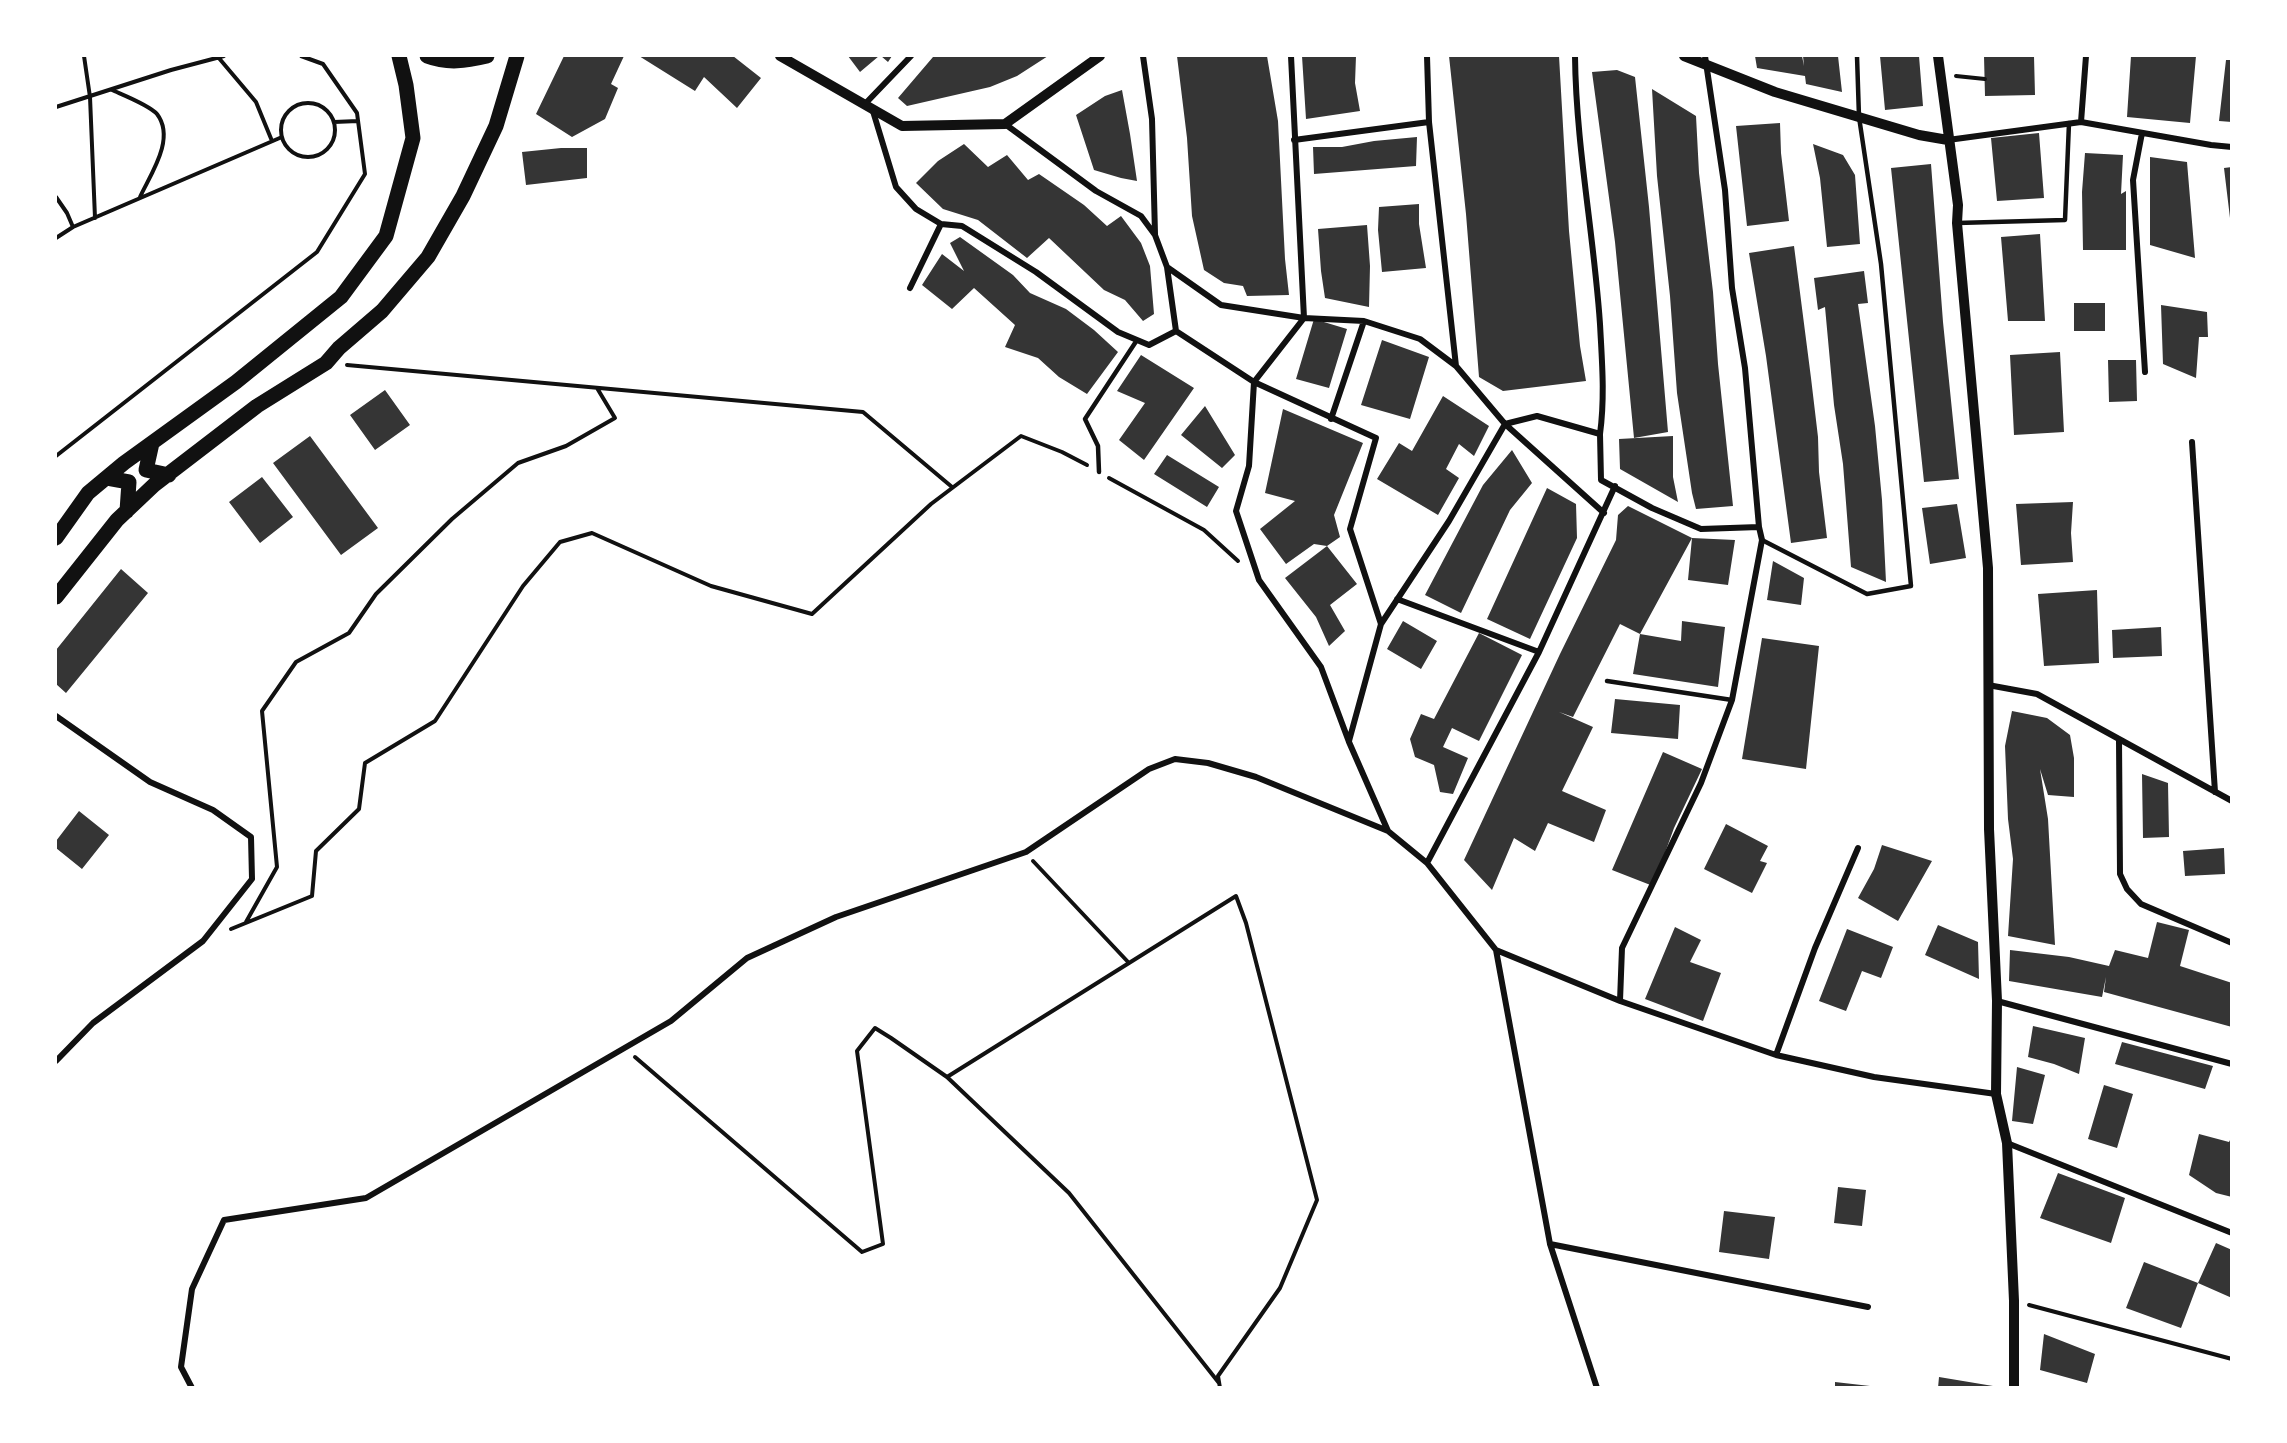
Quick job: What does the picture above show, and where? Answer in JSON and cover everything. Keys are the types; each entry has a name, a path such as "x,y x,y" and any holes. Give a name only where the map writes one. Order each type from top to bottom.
{"main road":[{"path":"56,538 88,493 236,382 340,297 386,237 413,138 406,85 399,56"},
{"path":"427,56 439,60 465,62 487,56"},
{"path":"56,597 87,555 127,511 257,406 326,363 339,348 382,310 428,257 463,196 496,126 517,56"},
{"path":"152,443 146,470 169,475"},
{"path":"107,478 129,482 127,511"}],"street":[{"path":"780,56 903,126 1005,124 1100,56"},
{"path":"868,107 911,56"},
{"path":"1143,56 1152,119 1155,235"},
{"path":"1291,56 1304,318 1254,382 1249,466 1236,511 1259,580 1321,667 1349,742 1388,831"},
{"path":"1427,56 1429,122 1456,366"},
{"path":"1575,56 1576,101 1597,282 1604,377 1600,434 1601,480 1652,508 1701,529 1759,527"},
{"path":"1684,56 1705,60 1775,92 1919,135 1948,140 2081,122 2232,147"},
{"path":"1938,56 1958,205 1957,223 1988,568 1989,829 1998,1001 1996,1094 2007,1143 2014,1301 2014,1388"},
{"path":"2081,122 2086,56"},
{"path":"1620,1001 1622,948 1701,783 1732,700 1762,540 1745,368 1732,288 1725,190 1705,60"},
{"path":"868,107 896,187 916,209 941,224 962,226 1036,272 1118,332 1149,345 1176,331"},
{"path":"1294,140 1429,122"},
{"path":"1005,124 1096,191 1141,216 1155,235 1167,267 1176,331 1254,382 1376,438 1350,529 1381,624"},
{"path":"2142,133 2133,180 2145,372"},
{"path":"910,288 941,224"},
{"path":"1167,267 1221,305 1304,318 1364,321 1420,339 1456,366 1504,424 1604,513"},
{"path":"1331,419 1364,321"},
{"path":"1349,742 1381,624 1449,521 1504,424 1537,416 1600,434"},
{"path":"2192,441 2215,792"},
{"path":"1427,863 1539,652 1615,486"},
{"path":"1397,599 1539,652"},
{"path":"1988,685 2037,694 2232,801"},
{"path":"56,716 150,782 213,810 251,837 252,879 203,941 93,1023 56,1061"},
{"path":"2119,740 2120,874 2127,889 2140,904 2232,943"},
{"path":"192,1388 181,1366 192,1289 224,1220 366,1198 671,1021 747,958 836,917 1026,852 1149,769 1175,759 1208,763 1257,777 1388,831 1427,863 1496,950 1550,1244 1597,1388"},
{"path":"1776,1055 1815,948 1858,848"},
{"path":"1496,950 1620,1001 1776,1055 1874,1077 1996,1094"},
{"path":"1998,1001 2232,1064"},
{"path":"2007,1143 2232,1233"},
{"path":"1550,1244 1868,1307"}],"lane":[{"path":"1762,540 1867,594 1911,586 1881,264 1859,117 1857,56"},
{"path":"1957,223 2065,219 2069,123"},
{"path":"1099,472 1098,446 1085,419 1137,340"},
{"path":"1607,681 1732,700"}],"path":[{"path":"84,56 90,97 95,218"},
{"path":"56,107 171,70 224,56"},
{"path":"56,456 317,252 365,174 357,113 323,64 301,56"},
{"path":"218,57 256,102 272,141"},
{"path":"1940,75 1985,79"},
{"path":"111,90 156,114 162,127 163,147 139,198"},
{"path":"300,104 317,104 324,108 334,122 335,131 329,146 316,155 299,156 292,152 282,137 282,121 286,114 300,104"},
{"path":"334,122 358,121"},
{"path":"56,238 73,227 282,137"},
{"path":"56,197 68,213 73,227"},
{"path":"326,363 863,412 952,488"},
{"path":"246,923 277,867 262,711 296,662 349,633 376,594 452,519 518,463 566,446 615,417 597,388"},
{"path":"203,941 312,896 316,851 359,809 365,763 435,721 523,586 560,542 592,533 711,586 812,614 930,504 1022,436 1062,452 1204,530 1259,580"},
{"path":"1026,852 1129,963"},
{"path":"947,1077 1236,896 1246,923 1317,1200 1280,1288 1218,1376 1220,1385"},
{"path":"624,1048 862,1252 883,1244 856,1051 875,1028 947,1077 1069,1193 1220,1385"},
{"path":"2014,1301 2232,1359"}],"building":[{"path":"564,56 624,56 611,84 618,88 605,119 572,137 536,114"},
{"path":"639,56 733,56 761,78 737,108 704,77 695,91"},
{"path":"848,56 879,56 860,72"},
{"path":"881,56 892,56 888,62"},
{"path":"1048,56 1017,76 990,87 907,106 898,98 933,57"},
{"path":"1177,56 1267,56 1278,121 1289,295 1247,296 1243,286 1224,283 1204,270 1192,216 1187,138"},
{"path":"1302,56 1356,56 1355,83 1360,111 1306,119"},
{"path":"1449,56 1559,56 1569,231 1580,346 1586,381 1503,391 1479,377 1466,214"},
{"path":"1755,56 1802,56 1804,66 1803,56 1838,56 1842,92 1806,84 1805,76 1757,68"},
{"path":"1880,56 1919,56 1923,106 1885,110"},
{"path":"1984,56 2034,56 2035,95 1985,96"},
{"path":"2131,56 2196,56 2190,123 2127,117"},
{"path":"2226,60 2232,60 2232,122 2219,121"},
{"path":"1617,70 1635,77 1649,207 1668,432 1634,438 1615,242 1592,72"},
{"path":"1652,89 1696,116 1699,173 1713,292 1733,506 1696,509 1692,493 1677,393 1670,296 1657,176"},
{"path":"1122,90 1137,181 1094,170 1076,115 1105,96"},
{"path":"1780,123 1789,221 1747,226 1736,126"},
{"path":"2039,133 2044,198 1997,201 1991,138"},
{"path":"1417,137 1416,166 1314,174 1313,147 1342,147"},
{"path":"964,144 988,167 1007,155 1028,180 1039,174 1084,205 1107,226 1121,216 1141,243 1150,266 1154,314 1143,321 1125,300 1104,290 1049,238 1027,258 978,220 943,209 916,183 938,161"},
{"path":"1813,144 1843,155 1855,175 1860,244 1827,247 1820,178"},
{"path":"587,148 587,178 526,185 522,152"},
{"path":"2085,153 2123,155 2121,194 2126,191 2126,250 2083,250 2082,192"},
{"path":"2150,157 2187,162 2195,258 2150,245"},
{"path":"1931,164 1943,322 1959,479 1924,482 1891,168"},
{"path":"2232,167 2232,218 2230,218 2224,168"},
{"path":"1419,204 1419,224 1426,268 1382,272 1378,230 1379,207"},
{"path":"1367,225 1370,266 1369,307 1325,298 1318,229"},
{"path":"2040,234 2045,321 2008,321 2001,237"},
{"path":"960,237 1013,275 1030,293 1066,309 1118,352 1087,394 1059,377 1038,358 1005,347 1015,325 974,288 952,309 922,285 942,254 964,271 950,243"},
{"path":"1794,246 1818,437 1819,472 1827,538 1791,543 1766,356 1749,253"},
{"path":"1864,271 1868,303 1858,304 1875,426 1886,582 1851,567 1843,464 1834,405 1825,307 1818,310 1814,278"},
{"path":"2074,303 2105,303 2105,331 2074,331"},
{"path":"2161,305 2207,312 2208,337 2199,337 2196,378 2163,364"},
{"path":"1314,319 1347,329 1329,388 1296,379"},
{"path":"1382,340 1429,357 1410,419 1361,405"},
{"path":"2060,352 2064,432 2014,435 2010,355"},
{"path":"1141,355 1194,388 1144,460 1119,440 1145,403 1117,391"},
{"path":"2108,360 2136,360 2137,401 2109,402"},
{"path":"385,390 410,425 375,450 350,415"},
{"path":"1443,396 1489,426 1474,456 1459,444 1446,469 1459,478 1438,515 1377,479 1399,443 1412,451"},
{"path":"1205,406 1235,455 1222,468 1181,435"},
{"path":"1283,409 1363,443 1334,515 1340,537 1327,546 1314,544 1286,564 1260,529 1295,501 1265,493"},
{"path":"310,436 378,528 341,555 273,463"},
{"path":"1673,436 1673,477 1678,502 1620,469 1619,439"},
{"path":"1512,450 1532,483 1510,510 1461,613 1425,595 1483,485"},
{"path":"1167,455 1219,487 1207,507 1154,474"},
{"path":"262,477 293,517 260,543 229,502"},
{"path":"1547,488 1576,504 1577,538 1530,639 1487,619"},
{"path":"2073,502 2071,533 2073,562 2021,565 2016,504"},
{"path":"1957,504 1966,558 1930,564 1922,508"},
{"path":"1628,506 1692,538 1640,634 1620,624 1573,717 1559,712 1593,727 1562,791 1606,810 1594,842 1548,823 1535,851 1514,838 1492,890 1464,860 1616,540 1618,515"},
{"path":"1692,538 1735,540 1728,585 1688,580"},
{"path":"1327,546 1357,584 1330,605 1345,631 1329,646 1316,617 1285,578"},
{"path":"1773,561 1804,578 1801,605 1767,600"},
{"path":"121,569 148,593 66,693 56,684 56,650"},
{"path":"2097,590 2099,663 2044,666 2038,594"},
{"path":"1403,621 1437,641 1421,669 1387,649"},
{"path":"1682,621 1725,627 1718,687 1633,674 1640,634 1681,641"},
{"path":"2161,627 2162,656 2113,658 2112,630"},
{"path":"1479,633 1522,655 1479,741 1452,728 1443,747 1468,758 1453,794 1440,792 1434,765 1415,757 1410,739 1421,714 1434,719"},
{"path":"1762,638 1819,646 1806,769 1742,759"},
{"path":"1615,699 1680,705 1678,739 1611,733"},
{"path":"2012,711 2047,718 2070,735 2074,758 2074,797 2048,795 2040,769 2048,819 2055,945 2008,936 2013,859 2008,819 2005,746"},
{"path":"1663,752 1702,769 1674,828 1653,886 1612,870"},
{"path":"2142,774 2168,783 2169,837 2143,838"},
{"path":"79,811 109,835 82,869 56,848 56,841"},
{"path":"1726,824 1768,846 1760,861 1767,863 1752,893 1704,869"},
{"path":"1882,845 1932,861 1898,921 1858,898 1874,869"},
{"path":"2224,848 2225,874 2185,876 2183,851"},
{"path":"2157,922 2189,930 2180,966 2232,983 2232,1027 2104,992 2106,977 2102,997 2009,981 2010,950 2069,957 2109,966 2115,950 2148,958"},
{"path":"1938,925 1978,942 1979,979 1925,955"},
{"path":"1675,927 1701,940 1690,962 1721,973 1703,1021 1645,999"},
{"path":"1847,929 1893,947 1881,978 1862,971 1846,1011 1819,1001"},
{"path":"2033,1026 2085,1038 2079,1074 2028,1057"},
{"path":"2122,1042 2213,1066 2205,1089 2115,1064"},
{"path":"2017,1067 2045,1075 2033,1124 2012,1121"},
{"path":"2104,1085 2133,1094 2117,1148 2088,1139"},
{"path":"2199,1134 2229,1142 2232,1136 2232,1197 2216,1193 2189,1175"},
{"path":"2058,1173 2125,1198 2111,1243 2040,1218"},
{"path":"1838,1187 1866,1190 1862,1226 1834,1223"},
{"path":"1724,1211 1775,1217 1769,1259 1719,1252"},
{"path":"2216,1243 2232,1250 2232,1298 2198,1283"},
{"path":"2144,1262 2198,1283 2181,1328 2126,1308"},
{"path":"2044,1334 2095,1354 2087,1383 2040,1370"},
{"path":"1939,1377 1993,1386 1993,1388 1938,1388"},
{"path":"1835,1382 1870,1386 1870,1388 1835,1388"}]}
